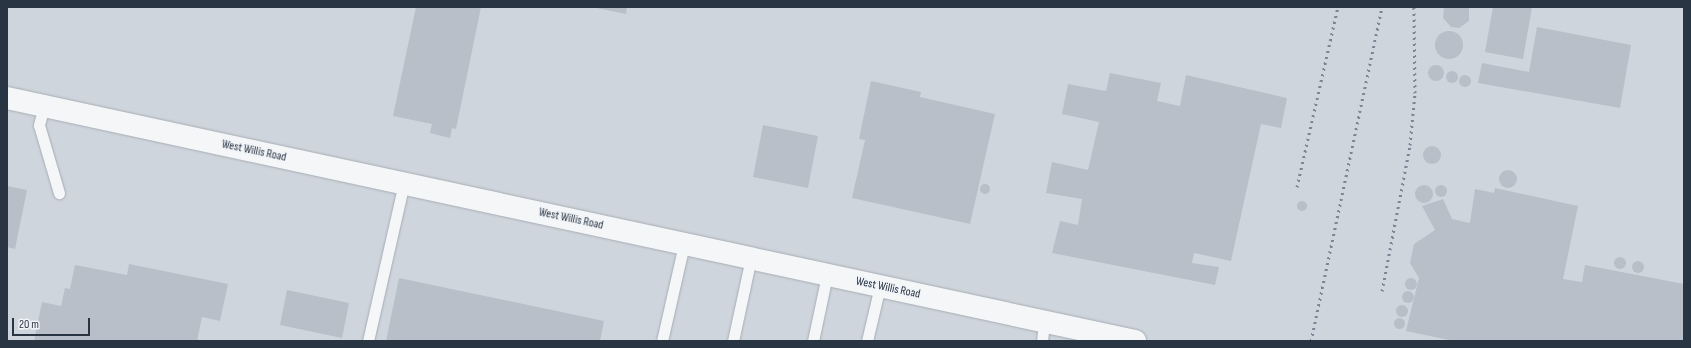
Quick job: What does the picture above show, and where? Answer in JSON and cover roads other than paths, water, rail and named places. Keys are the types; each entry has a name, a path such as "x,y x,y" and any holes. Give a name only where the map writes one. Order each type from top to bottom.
{"street":[{"name":"West Willis Road","path":"7,98 880,286 1043,331 1135,341"}],"lane":[{"path":"44,106 39,125 59,193"},
{"path":"368,341 404,183"},
{"path":"662,341 684,244"},
{"path":"733,341 751,258"},
{"path":"813,341 827,275"},
{"path":"867,341 880,286"}],"railway":[{"path":"1297,187 1338,7"},
{"path":"1311,341 1382,7"},
{"path":"1382,291 1410,145 1415,93 1414,7"}]}
